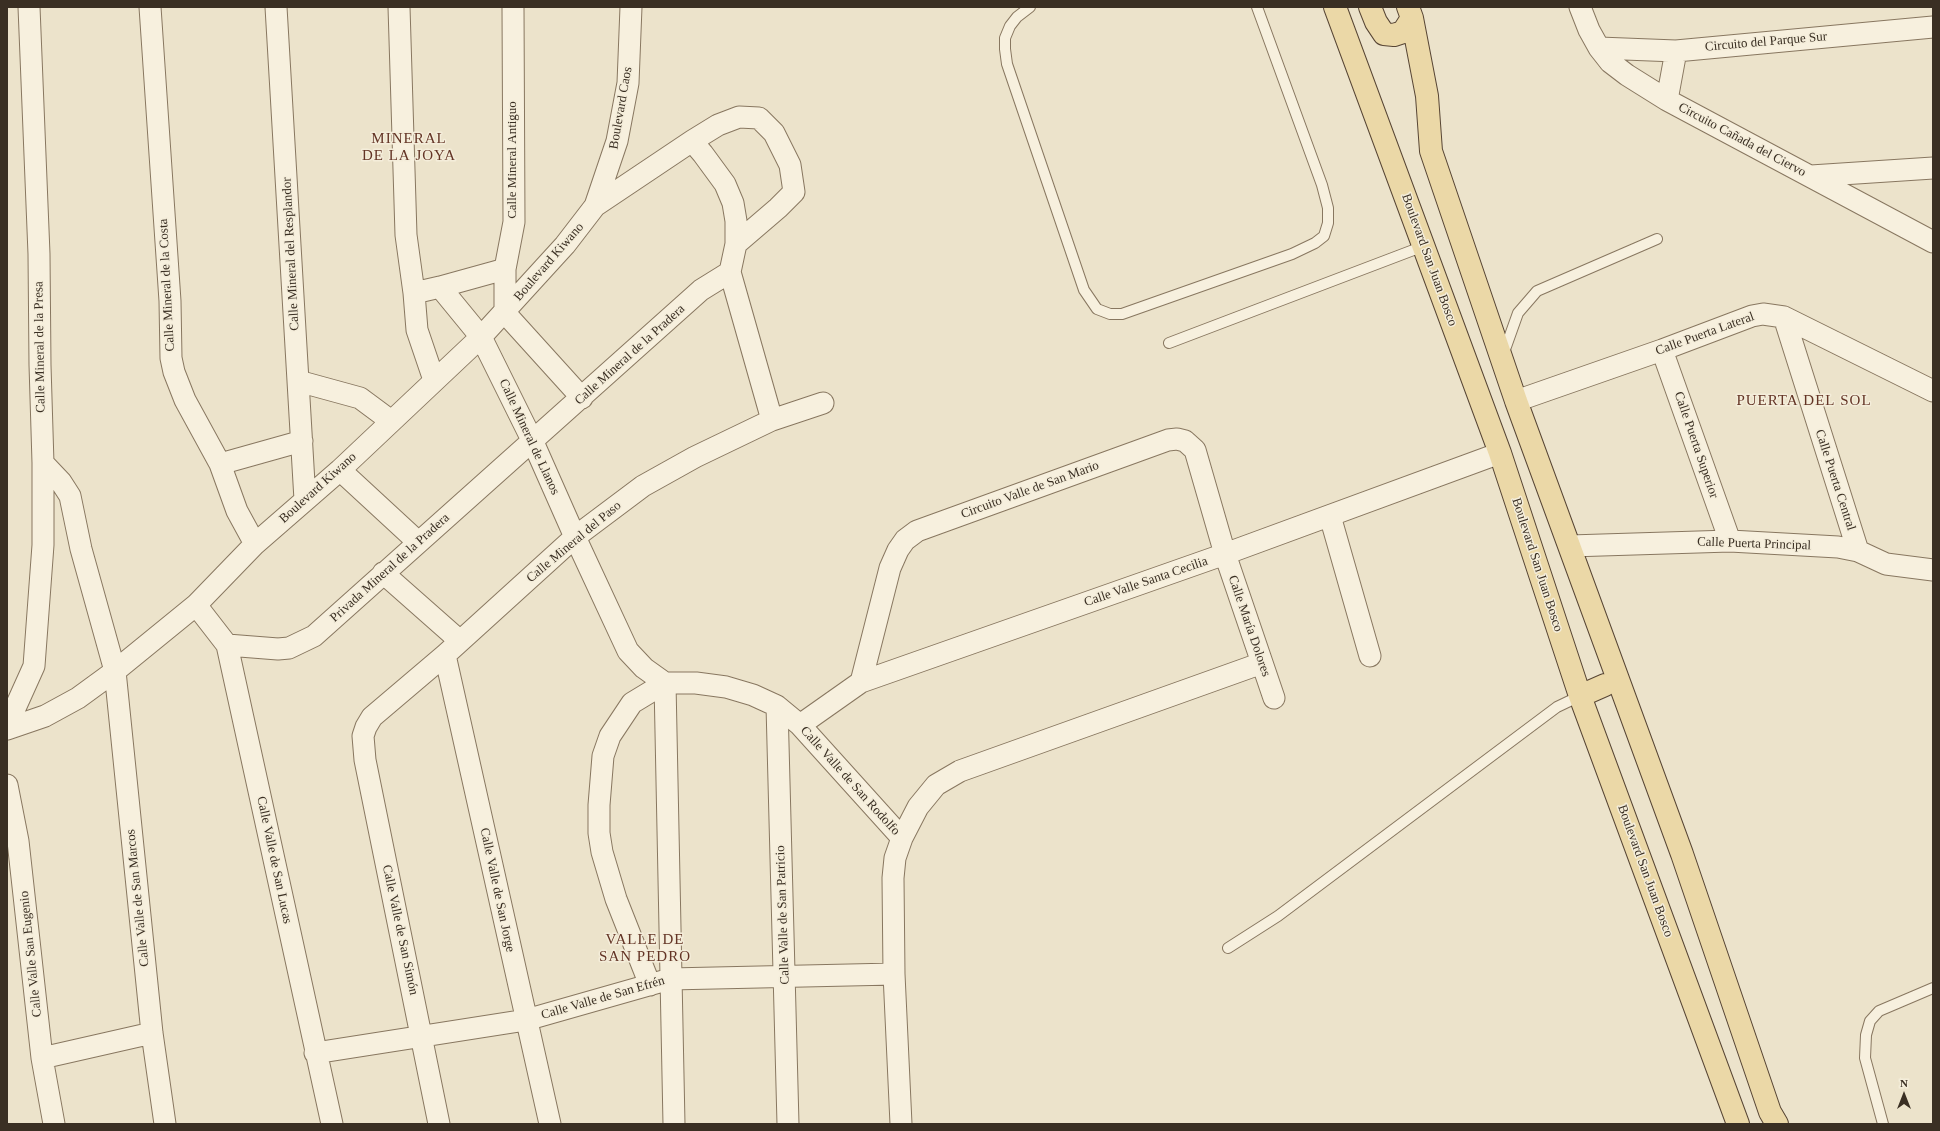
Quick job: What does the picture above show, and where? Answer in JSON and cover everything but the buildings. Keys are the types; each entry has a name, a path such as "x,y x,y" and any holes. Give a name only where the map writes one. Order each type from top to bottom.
{"main road":[{"name":"Boulevard San Juan Bosco","path":"1335,7 1500,453 1580,696 1738,1124"},
{"path":"1370,7 1376,22 1384,34 1394,36 1403,32 1410,12"},
{"path":"1410,12 1427,96 1431,151 1516,401 1658,790 1722,970 1773,1120"},
{"path":"1595,617 1593,651 1605,685 1639,776 1658,790"},
{"path":"1580,696 1605,685"}],"street":[{"name":"Calle Mineral de la Presa","path":"7,728 34,666 43,545 39,254 29,7"},
{"name":"Calle Mineral de la Costa","path":"150,7 170,301 171,358 174,372 186,400 220,464 237,511 255,544"},
{"name":"Calle Mineral del Resplandor","path":"276,7 305,500"},
{"path":"399,7 406,235 414,293 417,330 434,380"},
{"name":"Calle Mineral Antiguo","path":"505,313 505,268 514,222 513,7"},
{"name":"Boulevard Caos","path":"595,206 617,142 628,83 631,7"},
{"name":"Circuito Cañada del Ciervo","path":"1580,7 1588,30 1599,48 1616,66 1667,100 1933,242"},
{"name":"Circuito del Parque Sur","path":"1599,48 1676,51 1933,27"},
{"path":"1667,100 1676,51"},
{"path":"595,206 718,125 738,117 759,118 774,133 790,165 794,192 778,208 736,244"},
{"path":"692,141 725,184 733,203 736,221 736,244 730,272 772,420"},
{"path":"1811,176 1933,168"},
{"name":"Boulevard Kiwano","path":"7,728 45,716 78,698 115,672 196,605 255,544 340,470 505,313 565,245 595,206"},
{"path":"414,293 440,288 505,268"},
{"name":"Calle Mineral de la Pradera","path":"533,442 701,290 730,272"},
{"name":"Calle Mineral de Llanos","path":"440,288 481,337 533,442 628,651 644,668 665,683"},
{"path":"505,313 582,398"},
{"name":"Calle Puerta Lateral","path":"1516,401 1662,350 1752,316 1773,314 1784,317 1933,391"},
{"name":"Calle Puerta Central","path":"1784,317 1858,551"},
{"name":"Calle Puerta Superior","path":"1662,350 1730,541"},
{"path":"298,381 360,398 391,421"},
{"name":"Calle Mineral del Paso","path":"363,736 372,717 453,648 575,537 643,486 695,457 772,420 823,403"},
{"name":"Circuito Valle de San Mario","path":"861,682 890,568 898,550 906,540 917,531 1168,440 1177,439 1185,441 1196,450 1225,554"},
{"path":"220,464 302,441"},
{"name":"Privada Mineral de la Pradera","path":"227,645 278,649 289,648 314,636 418,542 533,442"},
{"name":"Calle Valle Santa Cecilia","path":"800,725 861,682 1225,554 1500,453"},
{"path":"43,463 61,482 70,496 81,549 115,672"},
{"path":"340,470 418,542"},
{"path":"1330,516 1370,656"},
{"name":"Calle Puerta Principal","path":"1570,546 1730,541 1838,546 1858,551 1886,564 1933,570"},
{"name":"Calle María Dolores","path":"1225,554 1274,698"},
{"path":"383,574 453,648"},
{"name":"Calle Valle de San Lucas","path":"196,605 227,645 315,1053 332,1124"},
{"name":"Calle Valle de San Jorge","path":"453,648 526,1020 550,1124"},
{"path":"902,838 918,807 936,785 960,771 1262,663"},
{"name":"Calle Valle de San Marcos","path":"115,672 152,1033 165,1124"},
{"path":"665,683 674,1124"},
{"path":"650,985 616,899 602,852 599,834 599,805 603,756 610,736 632,703 665,683"},
{"name":"Calle Valle de San Rodolfo","path":"665,683 696,683 726,687 753,695 777,706 800,725 902,838 896,858 893,878 894,974 900,1124"},
{"name":"Calle Valle de San Patricio","path":"777,706 788,1124"},
{"name":"Calle Valle de San Simón","path":"363,736 365,760 440,1124"},
{"name":"Calle Valle San Eugenio","path":"7,785 18,841 42,1058 54,1124"},
{"name":"Calle Valle de San Efrén","path":"315,1053 422,1035 526,1020 670,978 894,974"},
{"path":"42,1058 152,1033"}],"lane":[{"path":"1030,7 1017,17 1010,26 1006,38 1005,49 1007,64 1084,290 1097,309 1110,314 1122,314 1292,254 1315,243 1324,236 1328,223 1328,208 1322,185 1257,7"},
{"path":"1502,359 1518,313 1537,291 1657,239"},
{"path":"1169,343 1424,246"},
{"path":"1228,948 1278,916 1557,707 1580,696"},
{"path":"1883,1124 1865,1058 1866,1034 1870,1022 1879,1011 1933,988"}],"district":[{"name":"MINERAL DE LA JOYA","path":"409,148"},
{"name":"PUERTA DEL SOL","path":"1804,401"},
{"name":"VALLE DE SAN PEDRO","path":"645,948"}]}
